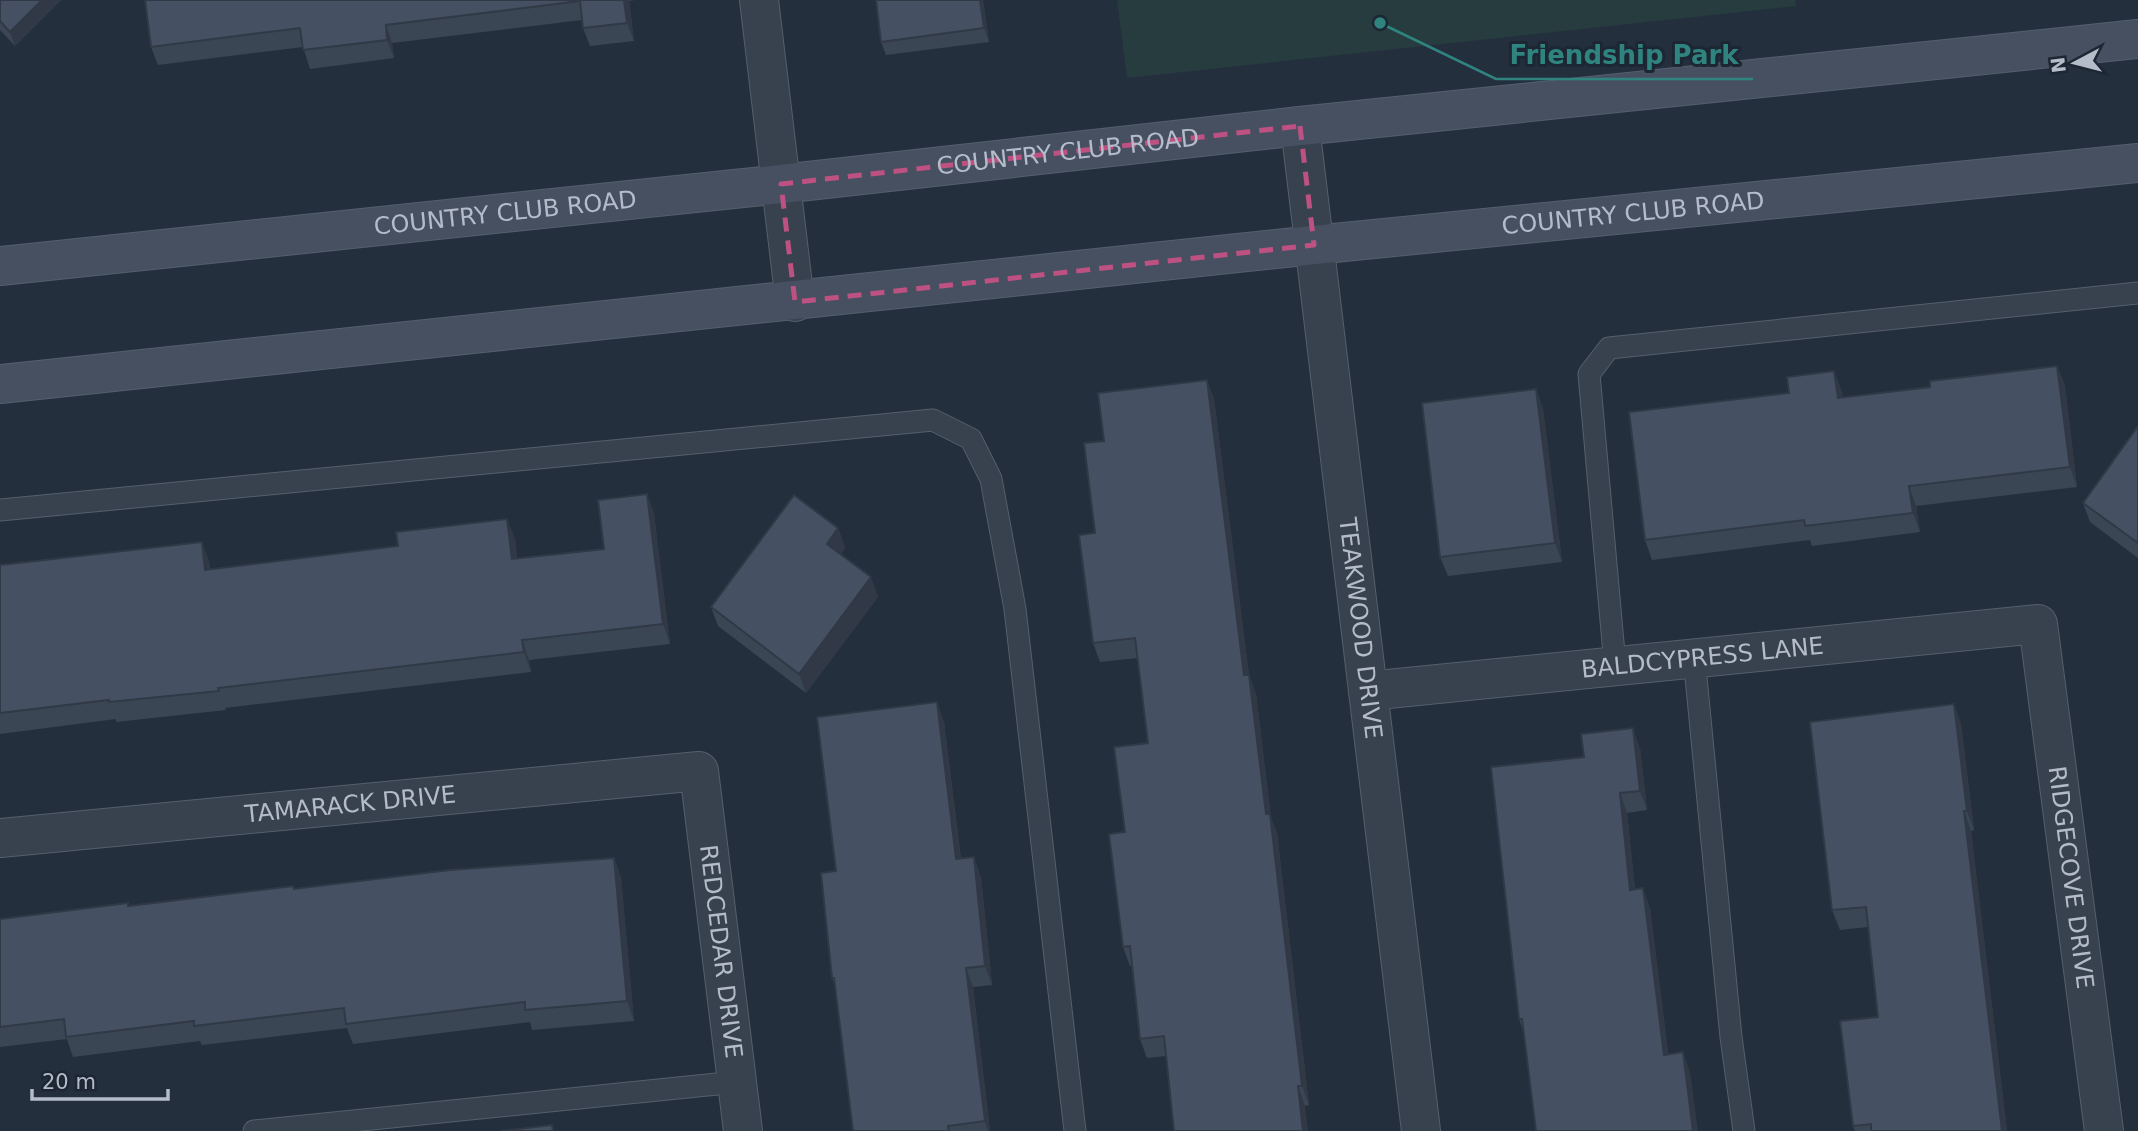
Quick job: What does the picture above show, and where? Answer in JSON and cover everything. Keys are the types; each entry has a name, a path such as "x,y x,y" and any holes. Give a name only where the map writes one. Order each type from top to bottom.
{"main road":[{"name":"COUNTRY CLUB ROAD","path":"0,266 2138,39"},
{"name":"COUNTRY CLUB ROAD","path":"0,384 1314,246 2138,163"}],"street":[{"path":"760,0 795,302"},
{"name":"TEAKWOOD DRIVE","path":"1300,126 1421,1131"},
{"name":"BALDCYPRESS LANE","path":"1368,691 2038,624"},
{"name":"RIDGECOVE DRIVE","path":"2038,624 2104,1131"},
{"name":"TAMARACK DRIVE","path":"0,838 699,771"},
{"name":"REDCEDAR DRIVE","path":"699,771 743,1131"}],"lane":[{"path":"1615,665 1589,374 1609,348 2138,292"},
{"path":"0,510 933,420 971,439 991,479 1015,609 1075,1131"},
{"path":"1694,657 1731,1037 1744,1131"},
{"path":"254,1131 405,1123 737,1082"}],"highlighted area":[{"path":"1300,126 1314,245 795,302 781,184"}],"green space":[{"path":"1117,0 1795,0 1796,6 1127,78"}],"building":[{"path":"0,0 42,0 10,32 0,21"},
{"path":"145,0 624,0 627,23 583,28 580,1 386,25 387,40 303,50 300,28 151,47"},
{"path":"876,0 980,0 984,28 881,42"},
{"path":"2057,366 2070,467 1909,486 1913,513 1805,526 1804,520 1645,540 1629,412 1789,393 1787,377 1834,371 1838,398 1930,387 1930,381"},
{"path":"1207,380 1244,675 1249,675 1266,814 1270,814 1302,1086 1298,1086 1303,1131 1174,1131 1164,1036 1140,1039 1130,946 1123,947 1109,834 1125,832 1114,747 1148,743 1135,638 1093,643 1079,535 1095,533 1084,443 1104,441 1098,393"},
{"path":"1536,389 1555,543 1440,557 1422,403"},
{"path":"2138,426 2138,543 2083,503"},
{"path":"647,494 663,624 522,640 524,652 218,688 219,691 0,713 0,565 202,542 205,570 398,546 396,532 507,519 512,559 604,549 598,500"},
{"path":"794,495 838,528 827,544 871,577 799,674 711,607"},
{"path":"937,702 956,859 974,857 985,966 966,968 985,1121 948,1126 949,1131 853,1131 821,873 836,871 817,717"},
{"path":"1954,704 2002,1131 1871,1131 1871,1124 1853,1126 1840,1021 1878,1017 1866,907 1832,910 1810,722"},
{"path":"1633,728 1640,791 1620,793 1630,890 1643,888 1664,1055 1683,1052 1693,1131 1536,1131 1522,1019 1519,1019 1491,767 1584,757 1581,734"},
{"path":"614,858 627,1001 525,1010 525,1002 346,1024 344,1008 194,1026 194,1021 66,1037 64,1019 0,1027 0,919 450,870"},
{"path":"552,1125 553,1131 501,1131"}],"place":[{"name":"Friendship Park","path":"1380,23"}]}
